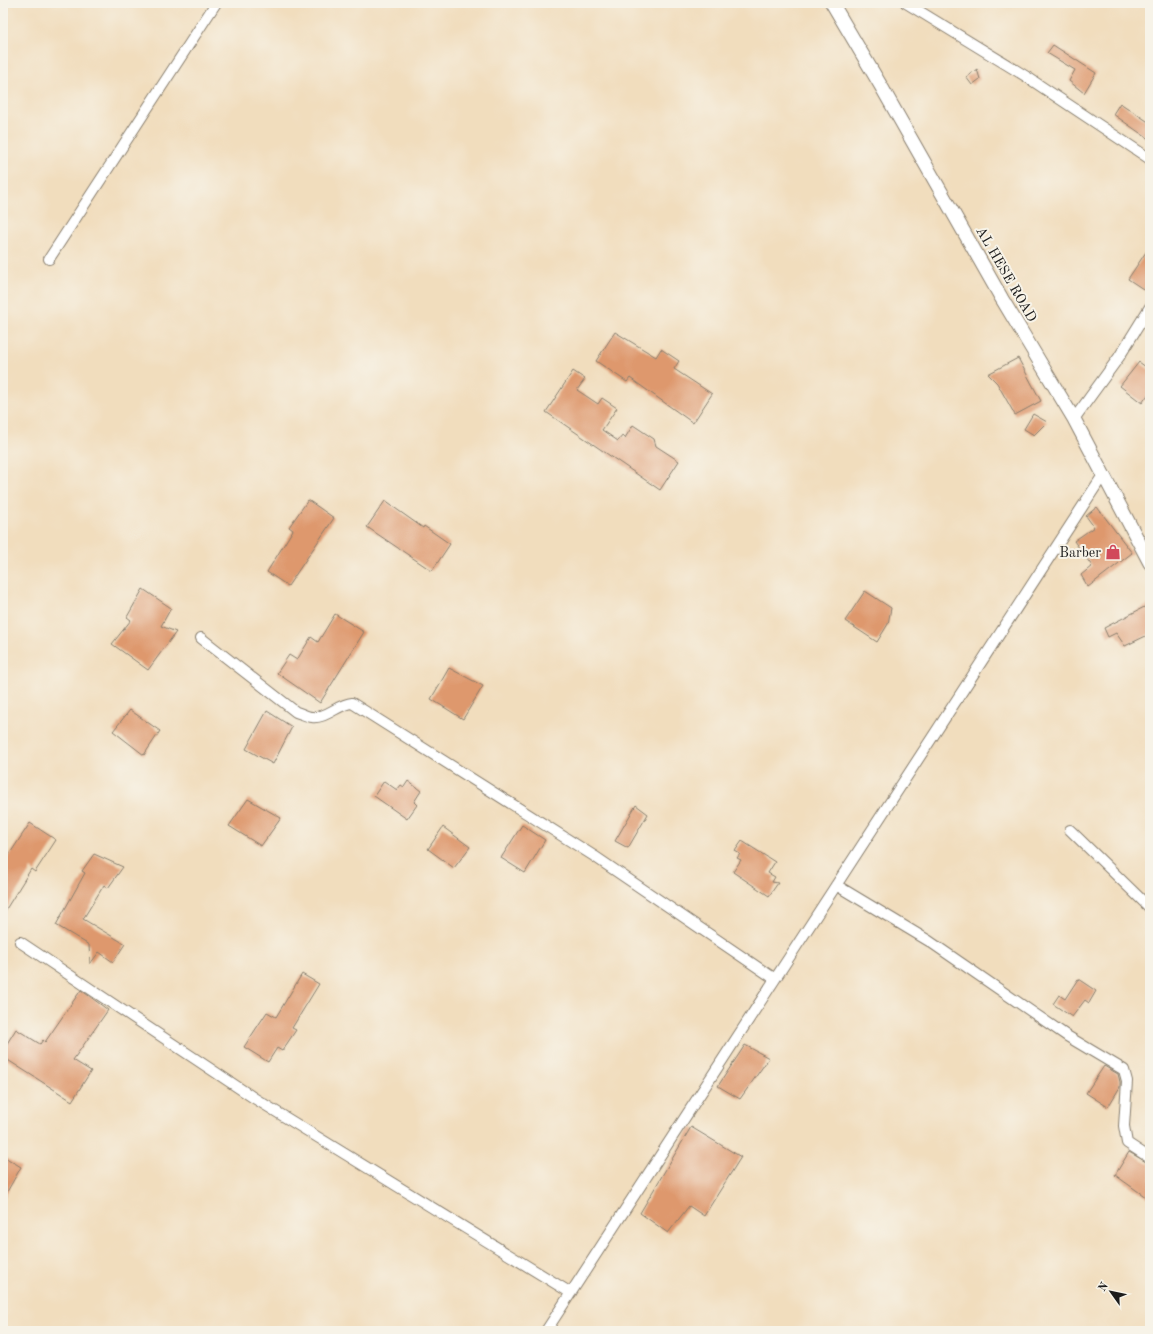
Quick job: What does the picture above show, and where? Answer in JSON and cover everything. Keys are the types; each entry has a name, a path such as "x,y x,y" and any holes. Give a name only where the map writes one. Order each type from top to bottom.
{"street":[{"path":"50,259 216,3"},
{"name":"AL HESE ROAD","path":"832,3 1002,299 1074,419 1150,562"},
{"path":"906,3 1028,77 1150,159"},
{"path":"1074,419 1119,357 1150,307"},
{"path":"546,1331 1103,475"},
{"path":"201,638 296,712 312,718 352,703 594,856 775,979"},
{"path":"1070,830 1150,908"},
{"path":"836,885 929,941 1067,1036 1124,1070 1128,1081 1124,1126 1127,1143 1150,1158"},
{"path":"20,942 254,1098 571,1293"}],"building":[{"path":"1053,45 1096,73 1084,93 1069,81 1075,70 1047,53"},
{"path":"977,69 980,79 972,85 966,77"},
{"path":"1120,103 1150,123 1150,140 1113,114"},
{"path":"1150,246 1150,285 1146,291 1128,279"},
{"path":"615,332 656,357 661,349 679,361 674,369 712,394 693,423 630,378 627,382 596,361"},
{"path":"1018,358 1041,401 1015,415 997,383 988,374"},
{"path":"1139,362 1150,370 1150,392 1142,403 1120,386"},
{"path":"573,371 585,379 577,390 598,404 602,398 617,408 602,430 618,441 623,435 625,438 633,425 654,439 656,446 679,461 660,490 546,412"},
{"path":"1033,414 1047,422 1034,435 1024,429"},
{"path":"308,500 334,518 288,586 267,572 293,530 289,527"},
{"path":"385,501 423,528 424,526 450,544 432,571 367,527"},
{"path":"1097,507 1132,553 1088,587 1081,575 1092,566 1074,541 1094,527 1086,516"},
{"path":"143,589 171,608 161,626 176,632 148,670 112,644 131,620 127,617"},
{"path":"865,591 891,608 888,624 877,642 845,621"},
{"path":"1150,604 1150,634 1125,646 1116,633 1108,637 1104,628"},
{"path":"335,614 364,632 320,703 277,673 289,655 297,660 311,637 318,642"},
{"path":"449,668 483,686 463,719 431,699"},
{"path":"130,710 160,731 144,755 113,731"},
{"path":"267,711 292,727 273,764 246,749"},
{"path":"384,781 397,790 401,785 404,787 408,781 421,791 414,802 417,805 407,819 374,796"},
{"path":"248,799 281,818 261,846 229,826"},
{"path":"636,805 648,814 628,848 615,841"},
{"path":"30,823 56,840 35,872 31,869 3,914 3,864"},
{"path":"522,825 545,840 525,873 501,858"},
{"path":"443,827 470,847 454,868 428,849"},
{"path":"742,841 775,862 768,873 775,877 772,882 778,883 769,896 733,872 741,860 737,858 740,854 735,851"},
{"path":"94,854 123,867 108,888 104,885 83,919 125,944 113,962 99,952 90,964 89,945 56,925 85,873 82,871"},
{"path":"302,974 319,984 292,1028 296,1030 282,1051 277,1048 268,1062 244,1047 267,1012 276,1017"},
{"path":"1078,979 1096,991 1089,1003 1085,1000 1072,1017 1053,1004 1059,995 1065,999"},
{"path":"81,990 108,1010 73,1060 91,1071 72,1101 3,1057 3,1050 16,1029 40,1044 43,1040 45,1042"},
{"path":"745,1045 769,1058 740,1099 718,1086"},
{"path":"1104,1066 1118,1074 1120,1082 1120,1087 1108,1107 1086,1093"},
{"path":"691,1127 741,1157 704,1216 689,1206 668,1233 640,1213"},
{"path":"1129,1152 1150,1164 1150,1200 1115,1175"},
{"path":"3,1156 21,1167 3,1199"}],"place":[{"name":"Barber","path":"1113,552"}]}
